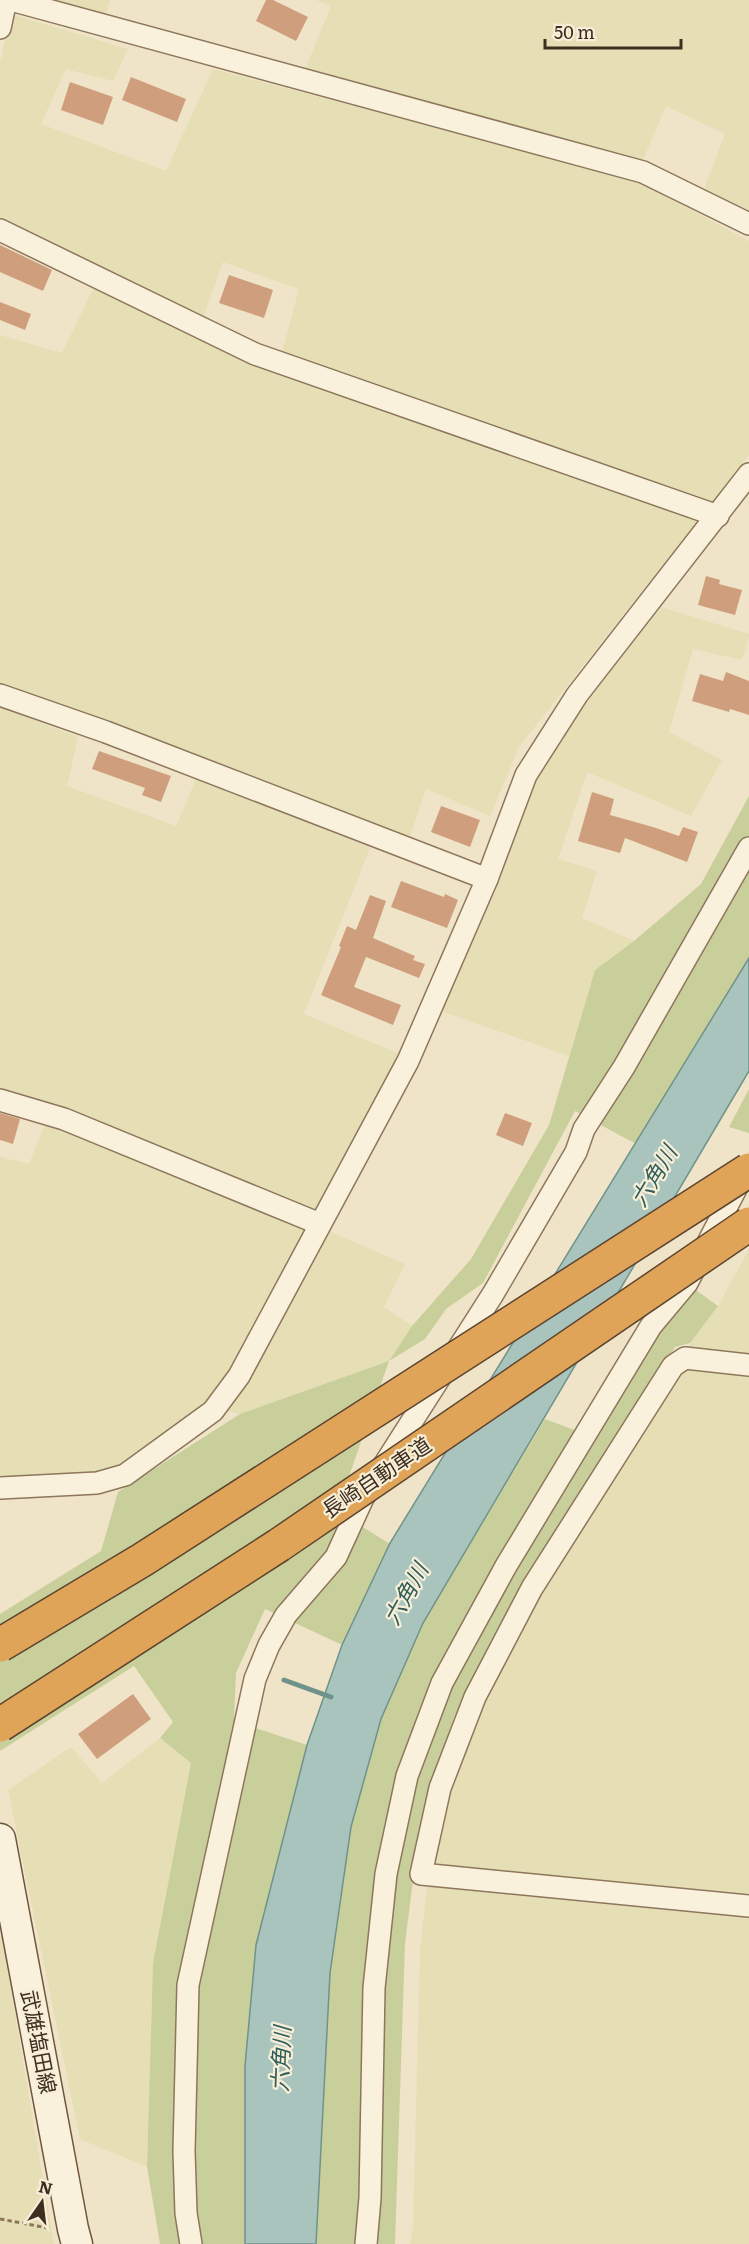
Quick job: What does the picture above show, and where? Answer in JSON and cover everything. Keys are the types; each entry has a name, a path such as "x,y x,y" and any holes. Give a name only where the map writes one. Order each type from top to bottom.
{"highway":[{"path":"0,1645 142,1560 749,1170"},
{"name":"長崎自動車道","path":"0,1725 279,1545 749,1224"}],"main road":[{"name":"武雄塩田線","path":"0,1839 6,1908 75,2237"}],"street":[{"path":"0,28 8,0 643,172 749,224"},
{"path":"0,230 255,354 718,516"},
{"path":"0,1488 97,1483 125,1475 213,1411 239,1376 408,1061 487,879 526,775 577,695 749,474"},
{"path":"0,694 128,740 487,879"},
{"path":"191,2244 186,2213 184,2151 188,1985 255,1679 269,1645 286,1616 336,1557 363,1498 493,1294 576,1152 584,1129 624,1067 749,848"},
{"path":"0,1100 64,1119 320,1224"},
{"path":"366,2244 370,2198 374,1988 386,1874 406,1776 441,1683 506,1566 651,1326 687,1283 749,1164"},
{"path":"749,1365 684,1358 673,1366 532,1588 475,1697 440,1788 422,1874 749,1906"}],"path":[{"path":"0,2219 61,2231 75,2237"}],"shaded area":[{"path":"40,0 110,0 104,20"},
{"path":"316,0 749,0 749,218 703,192 725,134 666,106 642,162 304,72 331,6"},
{"path":"11,14 128,49 113,81 66,69 41,124 166,171 213,69 638,181 749,241 749,455 710,505 281,356 299,289 223,262 202,321 0,219 0,63"},
{"path":"96,283 698,520 519,747 490,816 426,789 408,842 0,689 0,335 62,353"},
{"path":"658,606 749,634 749,637 742,660 693,649 669,732 722,760 691,816 587,772 558,859 597,871 582,918 634,941 595,970 569,1056 441,1011 545,756"},
{"path":"0,707 78,737 67,786 176,826 197,777 370,848 304,1014 400,1054 313,1217 0,1091"},
{"path":"47,1119 304,1229 329,1231 405,1264 384,1307 412,1326 389,1361 240,1414 205,1406 118,1469 0,1481 0,1157 29,1164"},
{"path":"749,1249 749,2244 410,2244 413,2228 420,1950 430,1860 444,1789 481,1701 538,1597 685,1370 690,1343 718,1306"},
{"path":"160,1738 191,1763 153,1963 147,2167 80,2139 8,1790 71,1747 102,1783"},
{"path":"0,1937 2,1937 54,2244 0,2244"}],"green space":[{"path":"749,796 749,958 636,1144 575,1111 483,1283 446,1309 425,1339 389,1361 412,1326 471,1259 549,1125 595,970 634,941 701,884"},
{"path":"749,1089 749,1133 729,1127"},
{"path":"693,1288 718,1306 690,1343 675,1347 525,1585 454,1717 419,1832 405,1944 395,2244 316,2244 330,1973 351,1827 381,1719 423,1623 545,1419 593,1437 655,1329"},
{"path":"389,1361 337,1511 390,1544 342,1645 265,1609 236,1673 234,1721 307,1745 256,1945 245,2066 245,2244 160,2244 147,2167 153,1963 191,1763 160,1738 173,1722 134,1666 0,1751 0,1614 101,1551 118,1492 240,1414"}],"water":[{"name":"六角川","path":"749,958 749,1071 423,1623 381,1719 351,1827 330,1973 316,2244 245,2244 245,2066 256,1945 307,1745 342,1645 390,1543"}],"building":[{"path":"266,0 273,0 308,17 296,41 256,21"},
{"path":"131,77 186,99 177,122 122,100"},
{"path":"70,82 113,97 103,125 61,110"},
{"path":"0,245 52,270 43,291 0,272"},
{"path":"229,275 273,290 264,318 219,303"},
{"path":"0,302 31,314 25,330 0,320"},
{"path":"706,576 720,580 719,584 742,590 735,615 698,605"},
{"path":"726,672 749,681 749,715 730,709 729,712 692,701 700,674 723,681"},
{"path":"99,751 171,776 161,802 142,795 145,788 92,769"},
{"path":"592,792 614,799 610,815 679,836 683,827 698,832 687,862 625,838 620,853 578,841"},
{"path":"441,806 480,820 470,847 431,832"},
{"path":"401,881 458,900 447,928 391,907"},
{"path":"370,895 386,901 373,938 415,956 413,960 425,964 419,978 366,957 354,987 401,1005 393,1025 321,995 347,926 356,930"},
{"path":"0,1113 20,1119 13,1144 0,1140"},
{"path":"505,1113 532,1123 523,1146 496,1135"},
{"path":"133,1694 151,1719 97,1759 78,1734"}],"waterway":[{"path":"284,1680 331,1697"}]}
